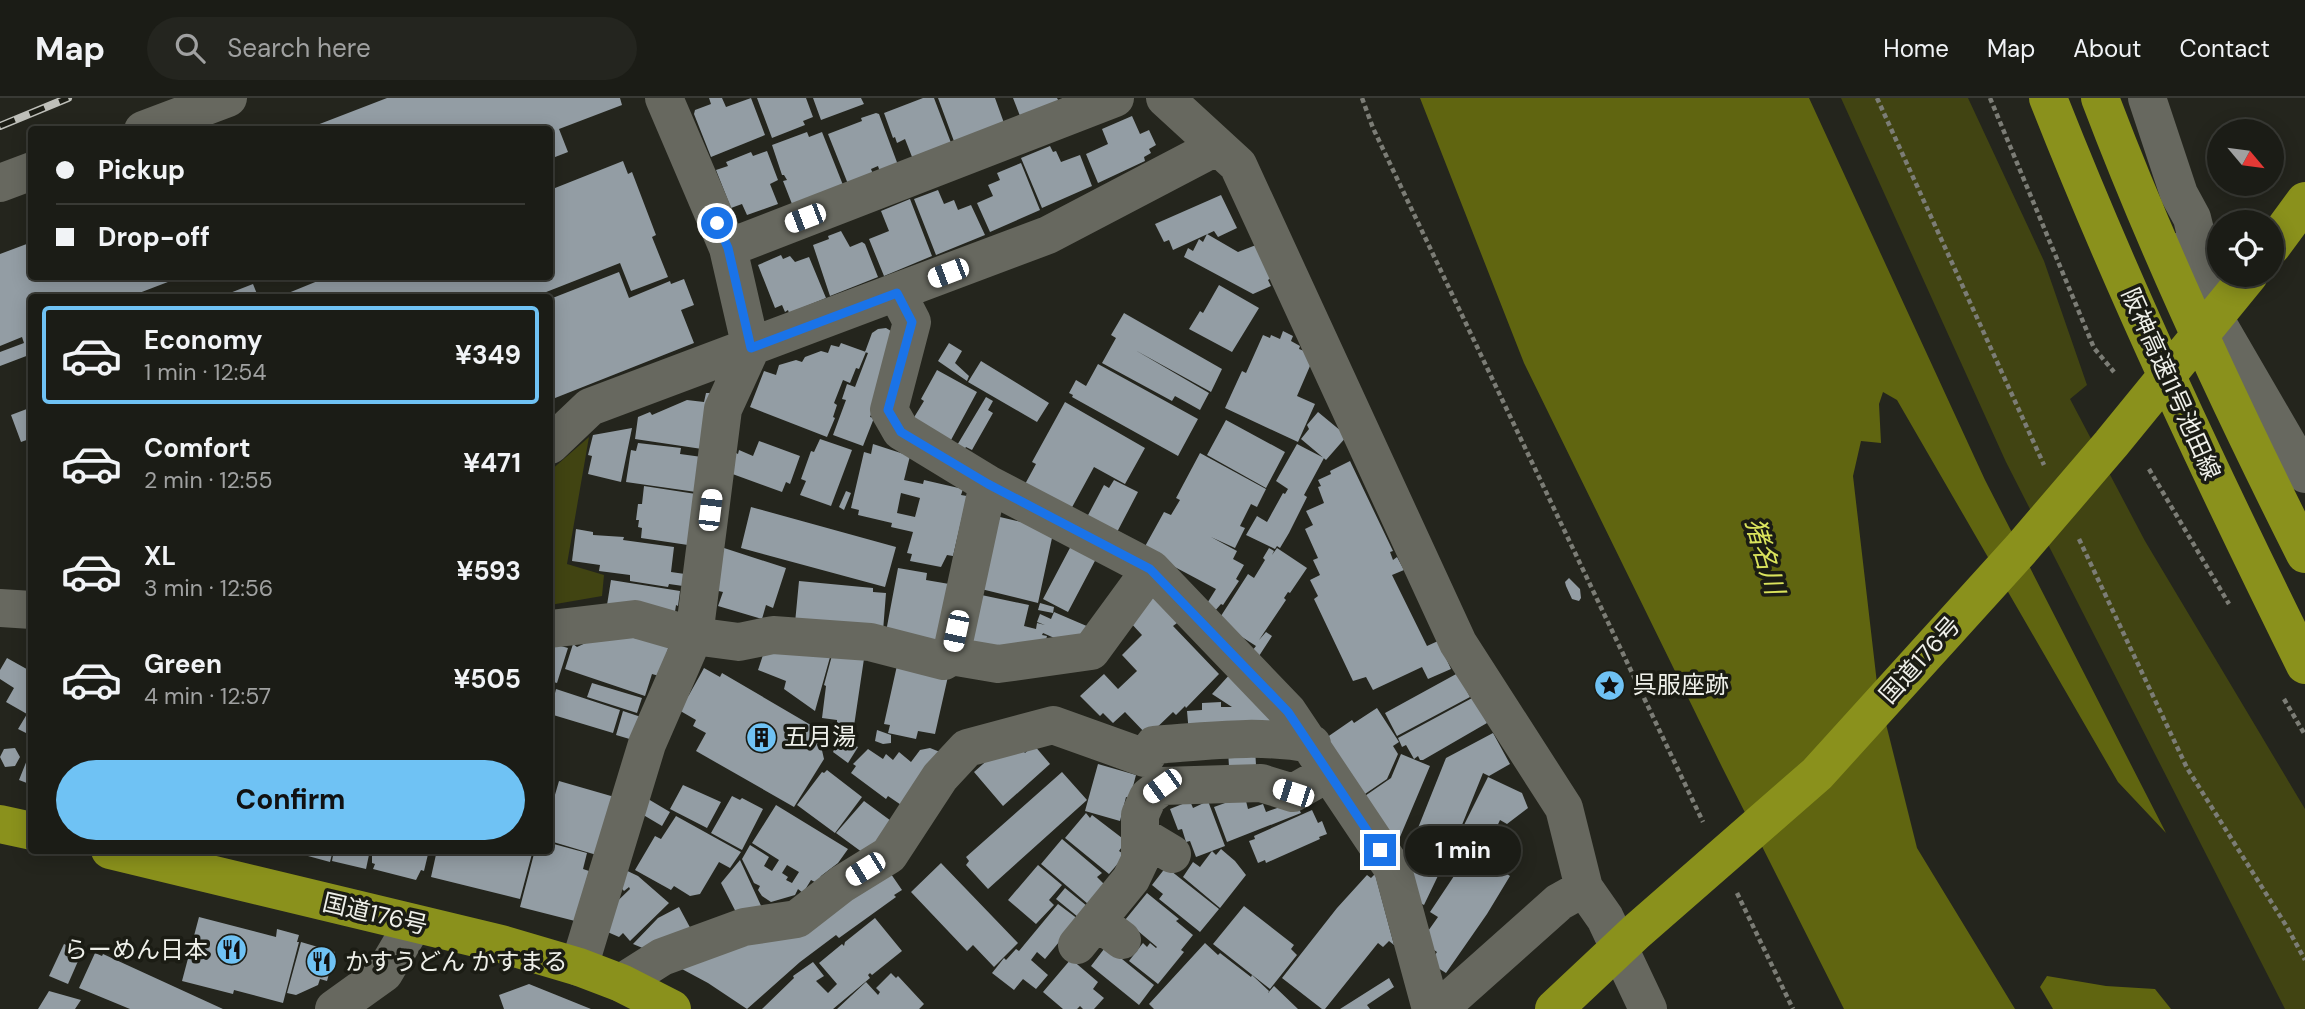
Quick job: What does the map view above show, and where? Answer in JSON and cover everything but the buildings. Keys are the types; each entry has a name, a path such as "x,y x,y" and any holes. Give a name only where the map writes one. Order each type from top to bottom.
{"highway":[{"name":"阪神高速11号池田線","path":"2048,98 2092,210 2209,469 2305,665"},
{"name":"阪神高速11号池田線","path":"2100,98 2135,190 2263,470 2305,554"},
{"path":"2284,230 2305,201"},
{"name":"国道176号","path":"1555,1009 1628,940 1817,774 2021,549 2240,287"},
{"path":"0,824 28,830"},
{"name":"国道176号","path":"126,854 501,944 579,967 621,983 671,1009"}],"street":[{"path":"154,126 228,98"},
{"path":"579,967 647,744 694,636 723,409 751,348 728,248 664,98"},
{"path":"728,248 1115,98"},
{"path":"1165,98 1238,165 1458,643 1564,808 1584,888 1605,918 1628,940 1648,1009"},
{"path":"2111,98 2175,249 2305,474"},
{"path":"2147,98 2179,194 2192,218 2216,317"},
{"path":"553,442 590,408 1048,235 1216,147"},
{"path":"0,183 28,172"},
{"path":"897,293 912,322 888,410 901,432 988,484 1150,569 1288,712 1393,869 1431,1009"},
{"path":"553,629 635,620 694,636 739,642 773,635 870,642 944,661 951,656 988,484"},
{"path":"951,656 998,664 1091,650 1150,569"},
{"path":"0,608 28,610"},
{"path":"621,983 662,957 744,927 797,919 842,884 889,855 940,777 967,748 1053,725 1145,758 1154,746 1254,737 1280,738 1320,759"},
{"path":"1099,935 1140,860 1157,845 1140,815 1148,797 1162,786 1261,783 1293,793 1320,759"},
{"path":"1439,1009 1559,902 1584,888"},
{"path":"334,1009 384,973 413,924"}],"path":[{"path":"1362,98 1391,166 1709,833"},
{"path":"1990,98 2094,348 2114,372"},
{"path":"1733,883 1793,1009"}],"green space":[{"path":"1841,98 1968,98 2044,261 2087,385 2070,399 2145,541 2305,809 2305,1009 2285,1009 2006,462"},
{"path":"589,437 567,564 604,575 602,596 553,604 553,468"}],"water":[{"name":"猪名川","path":"1420,98 1809,98 1985,480 2166,833 2118,782 1897,400 1883,392 1879,404 1881,443 1861,441 1853,476 1878,692 1917,848 2015,1009 1844,1009 1524,363"},
{"path":"2047,976 2106,986 2155,989 2171,1009 2053,1009 2040,987"}],"railway":[{"path":"0,126 68,98"}],"place":[{"name":"呉服座跡","path":"1610,685"},
{"name":"五月湯","path":"761,737"},
{"name":"らーめん日本","path":"231,950"},
{"name":"かすうどん かすまる","path":"322,962"}],"route":[{"path":"717,223 728,248 751,348 897,293 912,322 888,410 901,432 988,484 1150,569 1288,712 1312,744 1328,773 1380,850"}]}
